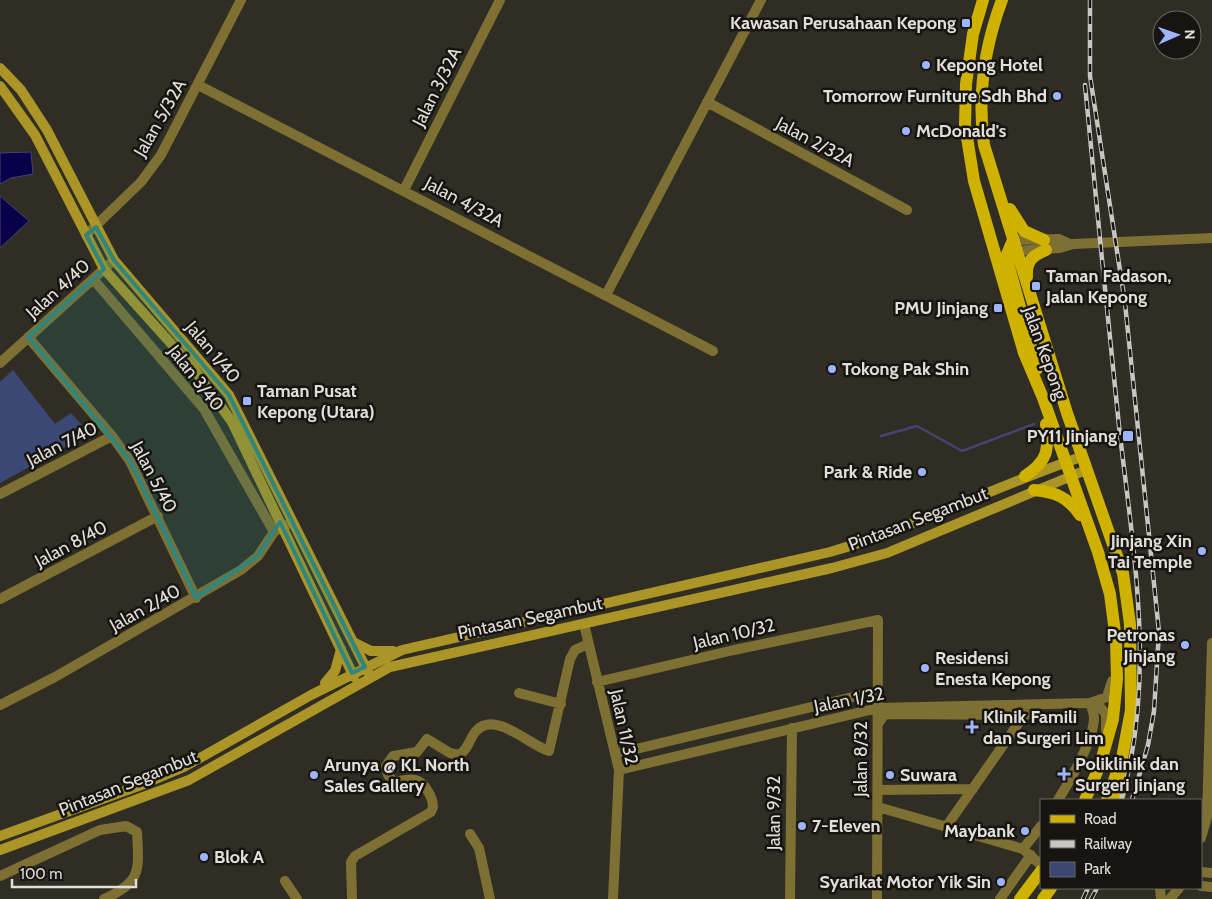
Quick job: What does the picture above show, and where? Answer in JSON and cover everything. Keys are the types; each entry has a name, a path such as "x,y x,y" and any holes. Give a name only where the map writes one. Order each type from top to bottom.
{"main road":[{"name":"Jalan Kepong","path":"1002,0 989,39 980,94 983,138 1013,246 1027,282 1086,470 1120,563 1130,624 1131,710 1122,758 1107,799"},
{"name":"Jalan Kepong","path":"981,3 966,84 965,125 974,181 1024,353 1043,398 1088,525 1108,587 1113,614 1117,679 1113,719 1104,751 1085,799"},
{"name":"Jalan 1/40","path":"0,68 21,90 47,130 114,260 229,395 370,677"},
{"name":"Jalan 1/40","path":"0,86 35,135 104,269 193,368 219,403 245,448 278,529 358,684"},
{"path":"992,176 1019,226 1045,245 1028,262 1027,282"},
{"path":"974,181 983,194 997,232 1013,246 1008,263 1034,356 1043,398 1048,451 1035,470 1025,476"},
{"name":"Pintasan Segambut","path":"0,836 144,784 184,767 311,695 352,673 402,650 830,552 866,542 1025,476 1082,457"},
{"name":"Pintasan Segambut","path":"0,850 189,780 390,667 413,660 584,624 832,568 887,553 1034,490 1086,470"},
{"path":"1034,490 1050,492 1066,498 1088,525"},
{"path":"527,621 547,621 579,615 583,618 584,624"},
{"path":"351,640 359,647 371,651 402,650"},
{"path":"311,695 332,677 338,665 341,649"},
{"path":"1118,799 1124,778 1122,758"},
{"path":"1020,899 1040,872"}],"street":[{"name":"Jalan 5/32A","path":"86,235 128,195 161,155 241,0"},
{"name":"Jalan 3/32A","path":"404,190 500,0"},
{"path":"606,295 761,0"},
{"name":"Jalan 4/32A","path":"198,85 714,351"},
{"name":"Jalan 2/32A","path":"707,102 907,210"},
{"path":"1013,246 1212,238"},
{"name":"Jalan 4/40","path":"0,363 114,260"},
{"name":"Jalan 3/40","path":"94,280 204,410 278,529"},
{"name":"Jalan 5/40","path":"28,337 112,436 130,461 196,598"},
{"name":"Jalan 7/40","path":"0,494 112,436"},
{"name":"Jalan 8/40","path":"0,599 158,516"},
{"name":"Jalan 2/40","path":"0,705 196,598 241,570 258,556 278,529 292,522"},
{"path":"1090,704 1104,699 1112,686 1113,614"},
{"name":"Jalan 10/32","path":"597,682 734,650 878,620"},
{"name":"Jalan 8/32","path":"877,899 878,620"},
{"name":"Jalan 11/32","path":"584,624 619,770 613,899"},
{"path":"1202,835 1207,818 1212,643"},
{"path":"352,899 351,870 355,856 431,812 433,807 427,789 418,781 414,779 394,782 388,775 386,766 393,756 417,752 427,740 450,753 459,755 465,752 476,730 487,724 494,723 504,726 537,747 549,751 572,655 575,650 588,644"},
{"path":"615,754 878,690"},
{"path":"519,693 561,704"},
{"path":"1090,704 1100,707 1106,714 1104,751"},
{"path":"1059,799 1074,775 1093,726 1094,714 1090,704"},
{"name":"Jalan 1/32","path":"619,770 878,708 1027,710 1090,704"},
{"path":"878,724 884,715 890,714 1027,710"},
{"path":"946,827 1027,710"},
{"name":"Jalan 9/32","path":"790,899 792,728"},
{"path":"878,790 972,789"},
{"path":"878,807 1027,852 1040,864"},
{"path":"0,876 100,830 126,826 137,832 138,869 134,881 121,895 104,899"},
{"path":"1000,899 1040,828"},
{"path":"470,834 479,848 490,899"},
{"path":"285,882 298,899"},
{"path":"1170,899 1178,889"}],"highlighted area":[{"path":"96,227 114,260 229,395 365,667 352,673 280,522 258,556 196,598 130,461 28,337 104,269 86,235"}],"green space":[{"path":"13,370 55,424 71,413 90,434 0,483 0,382"}],"shaded area":[{"path":"31,152 33,174 11,178 0,184 0,153"},
{"path":"0,196 29,221 0,248"}],"waterway":[{"path":"881,436 917,426 962,451 1034,424"}],"railway":[{"path":"1090,0 1090,76 1125,303 1159,632 1154,711 1148,745 1132,799"},
{"path":"1085,85 1139,614 1138,708 1132,754 1121,799"},
{"path":"1083,899 1088,889"},
{"path":"1091,899 1096,889"}],"place":[{"name":"Kawasan Perusahaan Kepong","path":"966,23"},
{"name":"Kepong Hotel","path":"926,65"},
{"name":"Tomorrow Furniture Sdh Bhd","path":"1057,96"},
{"name":"McDonald's","path":"906,131"},
{"name":"Taman Fadason, Jalan Kepong","path":"1036,286"},
{"name":"PMU Jinjang","path":"998,308"},
{"name":"Tokong Pak Shin","path":"832,369"},
{"name":"Taman Pusat Kepong (Utara)","path":"247,401"},
{"name":"PY11 Jinjang","path":"1128,436"},
{"name":"Park & Ride","path":"922,472"},
{"name":"Jinjang Xin Tai Temple","path":"1202,551"},
{"name":"Petronas Jinjang","path":"1185,645"},
{"name":"Residensi Enesta Kepong","path":"925,668"},
{"name":"Klinik Famili dan Surgeri Lim","path":"972,727"},
{"name":"Poliklinik dan Surgeri Jinjang","path":"1064,774"},
{"name":"Arunya @ KL North Sales Gallery","path":"314,775"},
{"name":"Suwara","path":"890,775"},
{"name":"7-Eleven","path":"802,826"},
{"name":"Maybank","path":"1025,831"},
{"name":"Blok A","path":"204,857"},
{"name":"Syarikat Motor Yik Sin","path":"1001,882"}]}
